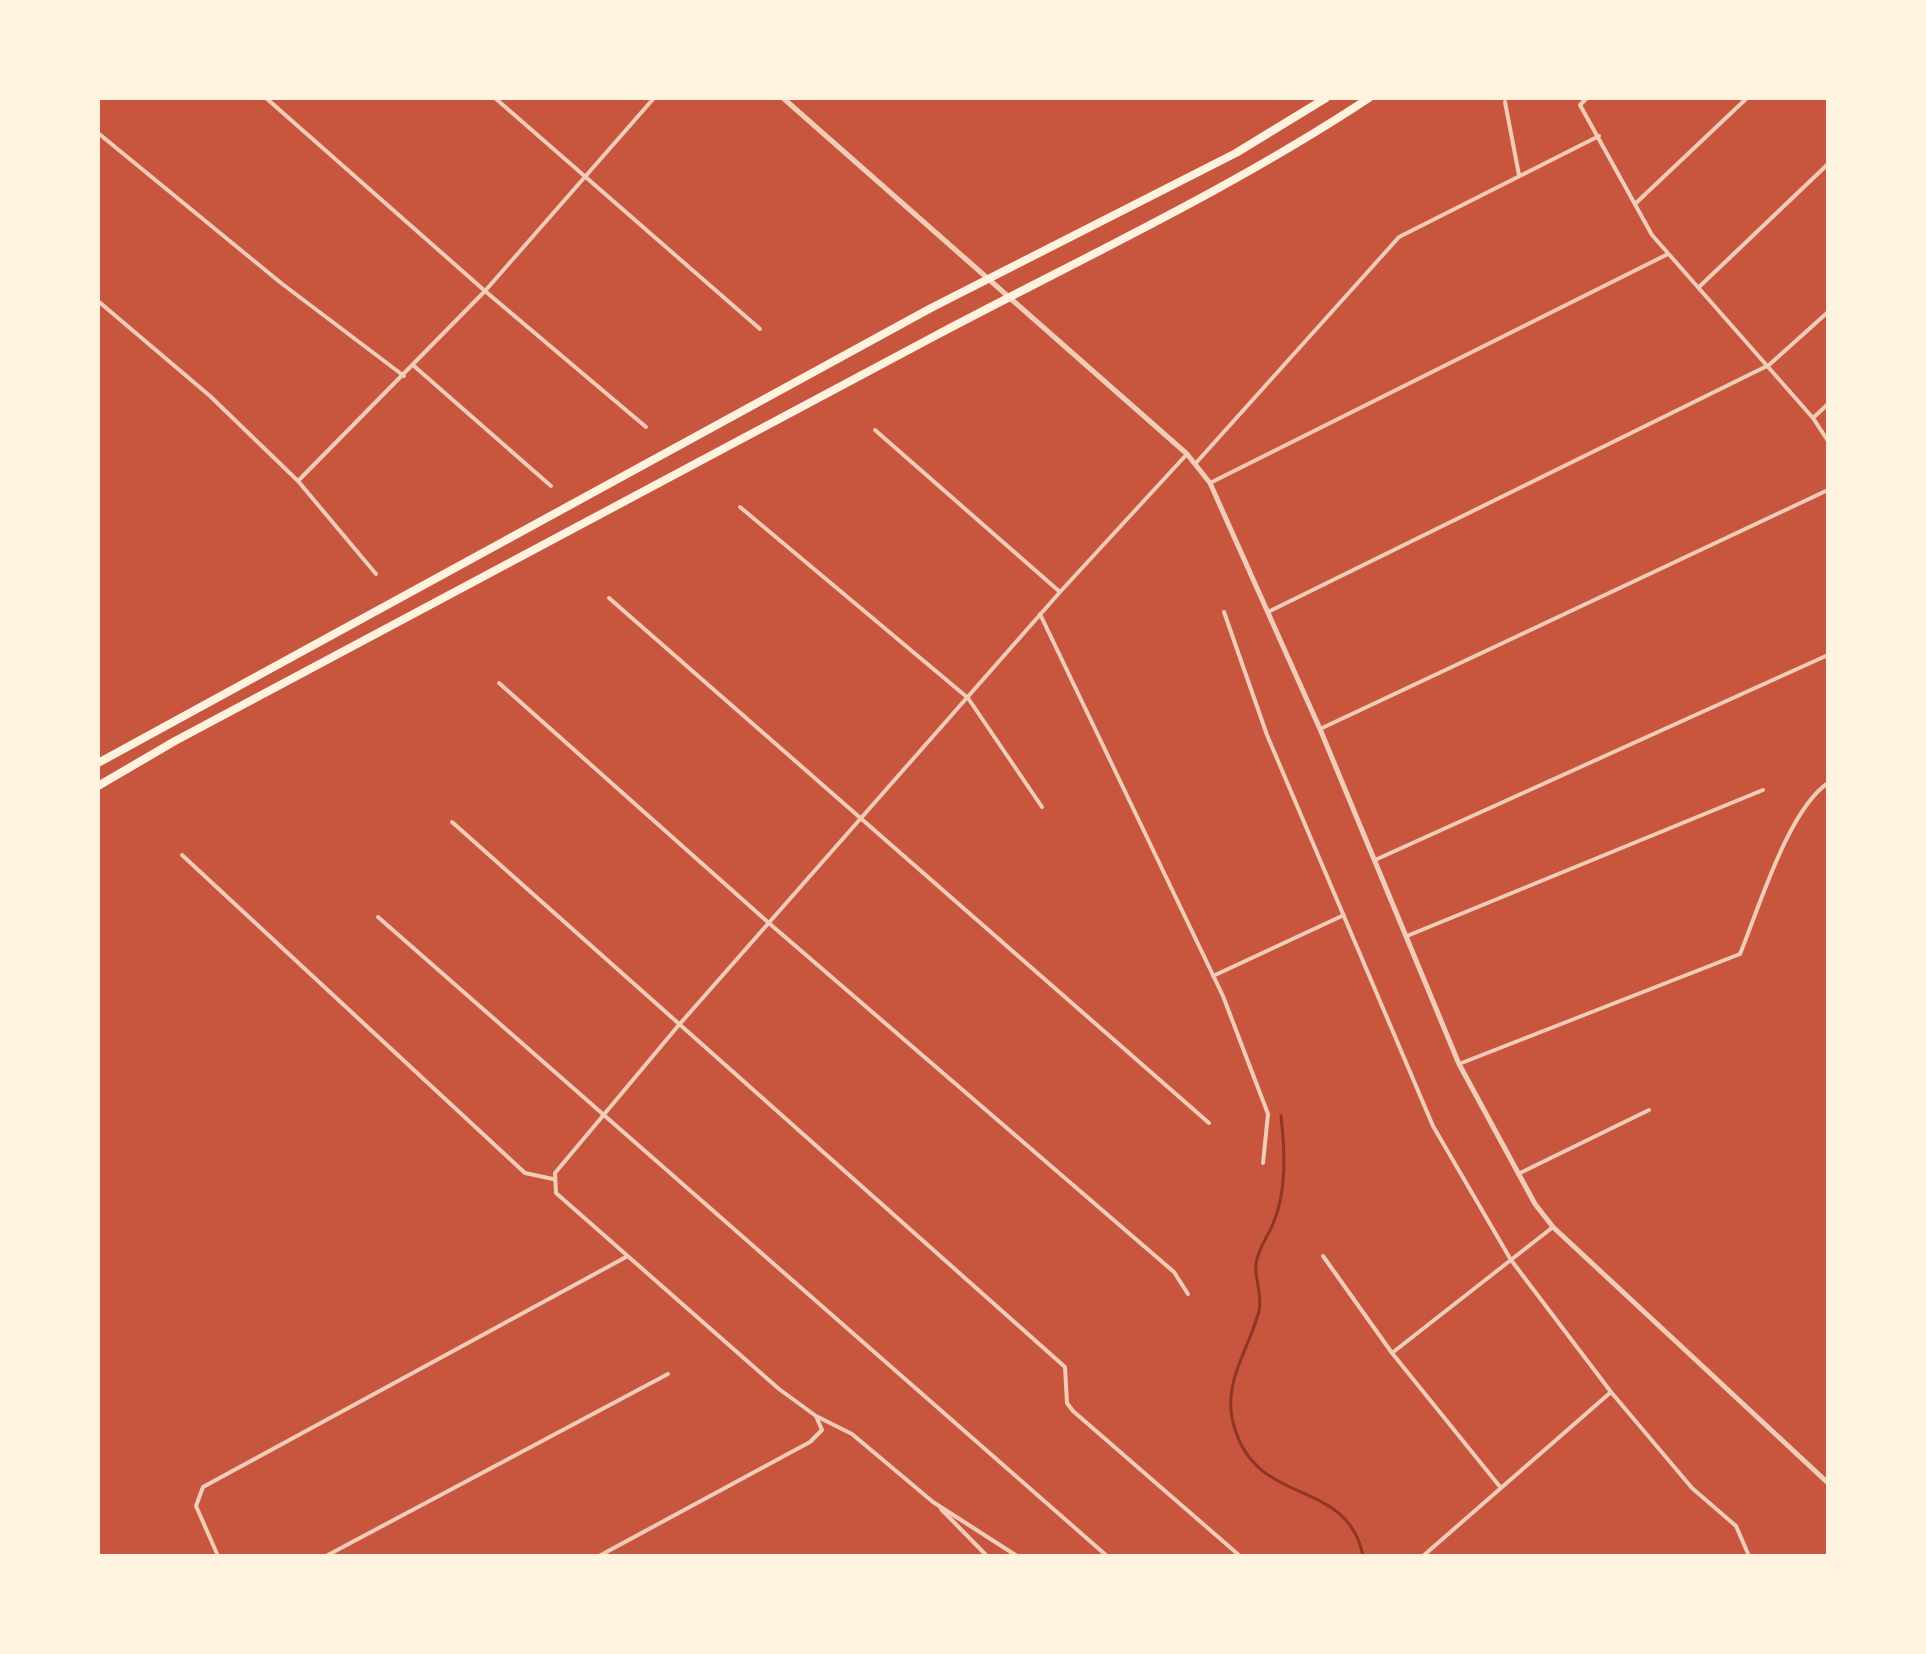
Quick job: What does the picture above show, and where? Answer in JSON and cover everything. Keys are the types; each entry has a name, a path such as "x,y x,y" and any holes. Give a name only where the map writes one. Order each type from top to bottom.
{"highway":[{"path":"98,763 931,308 1236,153 1326,98"},
{"path":"98,786 175,741 943,332 1227,185 1369,98"}],"street":[{"path":"266,98 485,291 646,427"},
{"path":"495,98 760,329"},
{"path":"298,481 485,291 654,98"},
{"path":"783,98 1187,454 1210,483 1320,729 1459,1064 1535,1204 1553,1227 1828,1483"},
{"path":"1587,98 1580,105 1652,235 1769,365 1828,441"},
{"path":"1636,203 1747,98"},
{"path":"1505,102 1519,175"},
{"path":"98,133 281,283 404,376"},
{"path":"1195,464 1392,243 1599,136"},
{"path":"1699,287 1828,164"},
{"path":"1210,483 1668,254"},
{"path":"98,301 210,396 298,481 376,574"},
{"path":"1268,612 1769,365 1828,312"},
{"path":"414,366 551,486"},
{"path":"1813,418 1828,404"},
{"path":"875,430 1060,592"},
{"path":"987,1556 933,1502 852,1434 816,1416 779,1389 626,1257 556,1193 553,1179 678,1026 1040,614 1187,454"},
{"path":"1320,729 1828,490"},
{"path":"740,507 968,698 1042,807"},
{"path":"609,598 1209,1123"},
{"path":"1224,612 1267,735 1433,1126 1511,1260 1611,1392 1692,1488 1736,1526 1749,1556"},
{"path":"1040,614 1213,976 1268,1114 1263,1163"},
{"path":"1373,861 1828,655"},
{"path":"499,683 770,924 1174,1272 1188,1294"},
{"path":"1459,1064 1740,954 1795,821 1817,791 1828,783"},
{"path":"1407,936 1763,790"},
{"path":"452,822 1065,1367 1067,1403 1073,1411 1240,1556"},
{"path":"182,855 525,1173 553,1179"},
{"path":"1213,976 1344,915"},
{"path":"378,917 1107,1556"},
{"path":"1518,1174 1649,1110"},
{"path":"1392,1353 1553,1227"},
{"path":"1323,1256 1392,1353 1501,1488"},
{"path":"218,1556 196,1506 203,1487 626,1257"},
{"path":"326,1556 668,1374"},
{"path":"1423,1556 1611,1392"},
{"path":"599,1556 810,1442 822,1430 816,1416"},
{"path":"933,1502 1017,1556"}],"waterway":[{"path":"1281,1116 1284,1157 1281,1198 1256,1263 1259,1311 1234,1381 1231,1411 1245,1452 1262,1470 1281,1483 1339,1514 1354,1531 1363,1556"}]}
